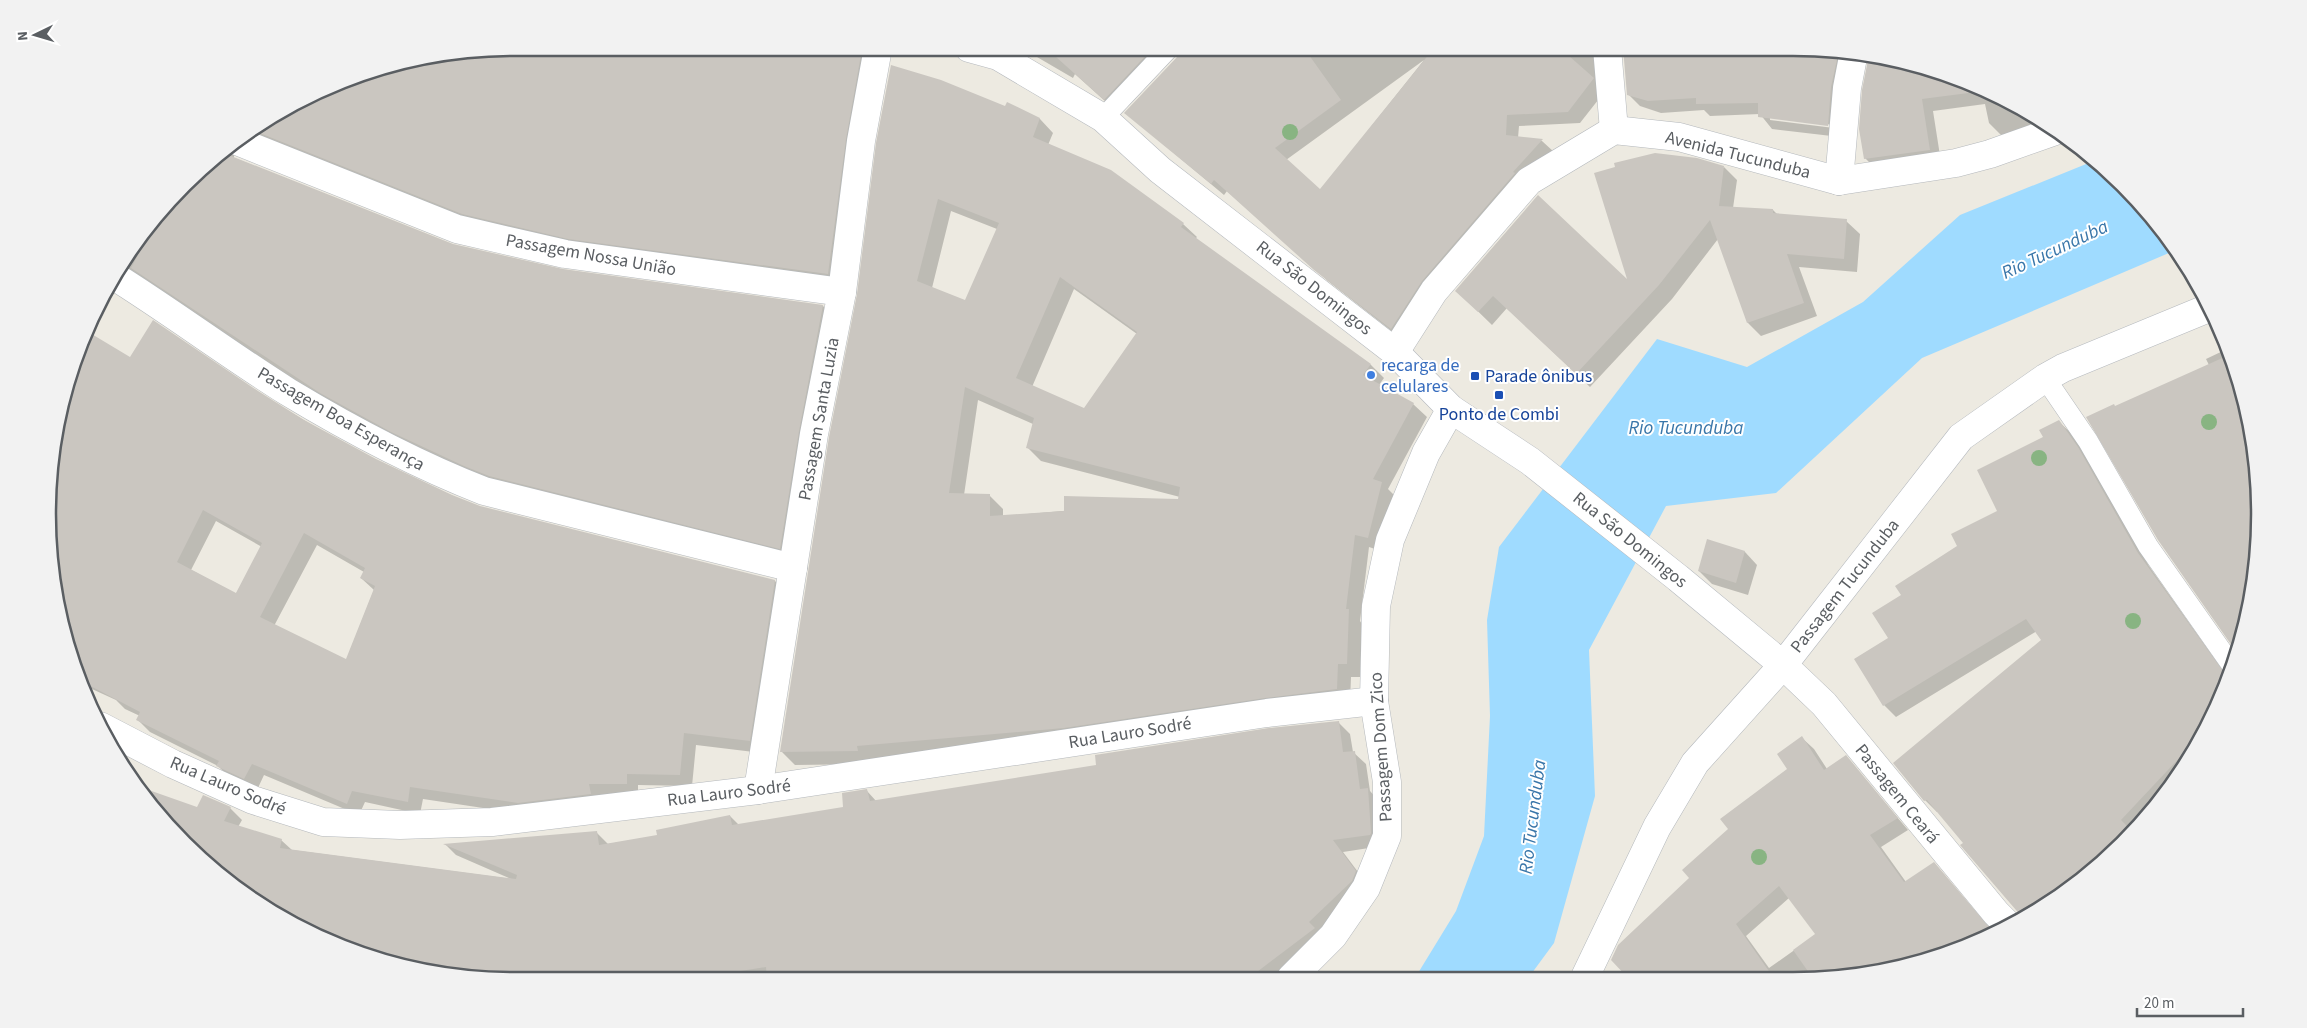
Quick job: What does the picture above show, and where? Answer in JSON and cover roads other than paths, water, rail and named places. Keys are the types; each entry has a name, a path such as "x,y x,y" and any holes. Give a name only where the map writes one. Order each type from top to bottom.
{"street":[{"name":"Passagem Santa Luzia","path":"758,790 814,434 842,292 861,142 877,56"},
{"name":"Rua São Domingos","path":"998,56 1103,118 1160,170 1395,352 1451,409 1530,460 1783,665"},
{"path":"1395,352 1434,291 1529,181 1614,130 1608,56"},
{"path":"1839,181 1847,88 1853,60"},
{"name":"Avenida Tucunduba","path":"1614,130 1679,137 1839,181 1956,163 1990,154 2048,134"},
{"name":"Passagem Nossa União","path":"245,144 457,228 565,254 842,292"},
{"name":"Passagem Boa Esperança","path":"121,280 288,391 382,446 436,472 484,491 793,568"},
{"name":"Passagem Tucunduba","path":"1587,972 1657,827 1696,763 1783,665 1961,437 2045,378 2063,368 2203,310"},
{"name":"Passagem Dom Zico","path":"1297,972 1333,936 1366,888 1387,836 1388,782 1374,701 1376,606 1390,540 1426,453 1451,409"},
{"name":"Passagem Ceará","path":"1783,665 1824,704 1922,826 2004,920"},
{"name":"Rua Lauro Sodré","path":"112,732 173,764 253,800 323,822 400,825 492,822 758,790 1267,712 1374,701"}],"lane":[{"path":"1103,118 1161,56"},
{"path":"2045,378 2088,441 2148,546 2227,658"}],"water":[{"name":"Rio Tucunduba","path":"2087,164 2117,190 2169,253 1922,358 1776,493 1666,506 1589,650 1595,796 1554,943 1533,972 1419,972 1456,911 1484,836 1490,716 1487,620 1499,547 1657,339 1747,367 1863,302 1960,215"}],"place":[{"name":"recarga de celulares","path":"1371,375"},
{"name":"Parade ônibus","path":"1475,376"},
{"name":"Ponto de Combi","path":"1499,395"}]}
